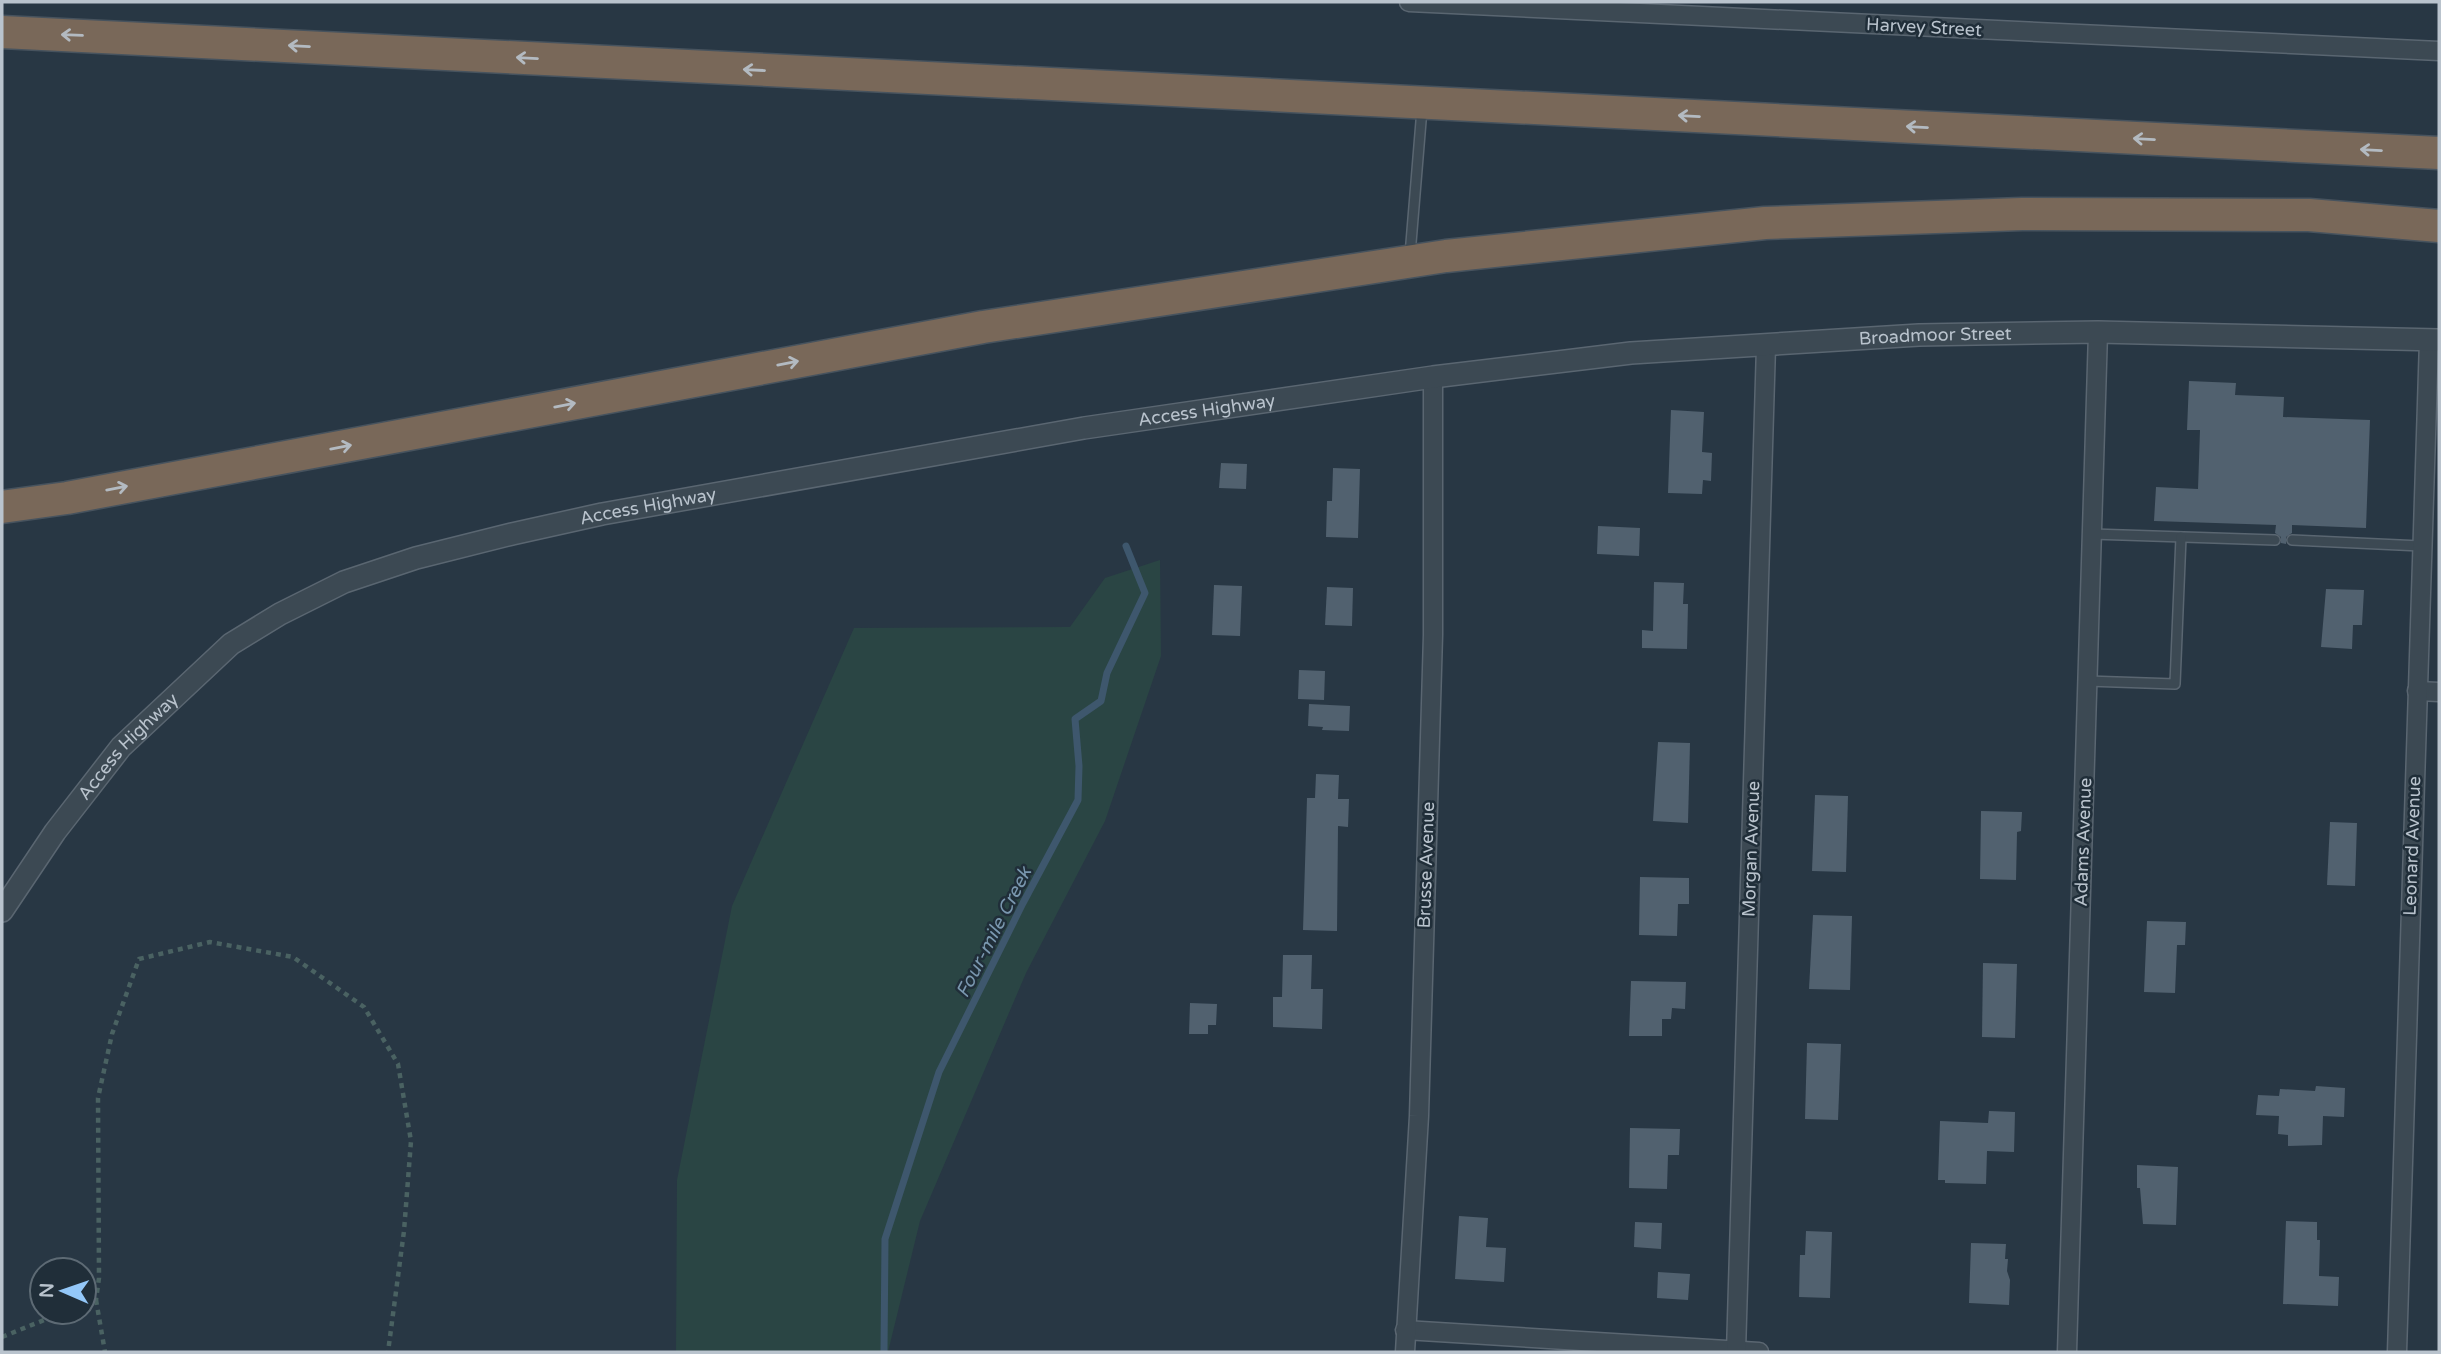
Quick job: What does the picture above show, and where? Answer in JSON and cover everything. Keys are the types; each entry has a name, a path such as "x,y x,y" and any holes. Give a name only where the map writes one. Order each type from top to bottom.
{"highway":[{"path":"2,32 2439,153"},
{"path":"2,513 67,498 983,327 1409,260 1765,223 2022,214 2309,215 2439,226"},
{"path":"2,507 67,498"}],"street":[{"name":"Harvey Street","path":"1409,2 2439,51"},
{"name":"Broadmoor Street","path":"1433,377 1631,353 1919,335 2098,332 2434,340"},
{"name":"Adams Avenue","path":"2067,1352 2098,332"},
{"name":"Leonard Avenue","path":"2397,1352 2421,546 2434,340"},
{"name":"Morgan Avenue","path":"1736,1352 1766,346"},
{"name":"Access Highway","path":"2,911 55,832 121,747 170,699 231,644 280,614 344,582 416,558 601,514 1084,428 1433,377"},
{"name":"Brusse Avenue","path":"1405,1352 1419,1116 1433,635 1433,377"},
{"path":"2417,691 2439,692"},
{"path":"1405,1331 1759,1352"}],"lane":[{"path":"1409,260 1423,103"},
{"path":"2092,534 2275,540"},
{"path":"2087,681 2175,684 2180,537"},
{"path":"2292,540 2421,546"}],"path":[{"path":"98,1275 98,1098 112,1034 139,959 210,942 293,957 364,1007 398,1064 411,1141 404,1231 388,1352"},
{"path":"98,1313 104,1352"},
{"path":"2,1337 29,1326"}],"green space":[{"path":"1160,560 1161,656 1105,821 1026,973 920,1221 888,1352 676,1352 677,1180 732,906 854,628 1070,627 1105,578"}],"building":[{"path":"2189,381 2236,383 2235,395 2284,397 2283,417 2370,420 2366,528 2292,525 2292,533 2286,537 2286,544 2281,543 2281,537 2275,533 2276,525 2154,521 2156,487 2198,489 2200,430 2187,430"},
{"path":"1671,410 1704,412 1702,452 1712,453 1711,481 1703,480 1702,494 1668,493"},
{"path":"1221,463 1247,464 1246,489 1219,488"},
{"path":"1333,468 1360,469 1358,538 1326,537 1327,501 1332,501"},
{"path":"1598,526 1640,528 1639,556 1597,554"},
{"path":"1654,582 1684,583 1683,604 1688,604 1687,649 1642,648 1642,630 1653,631"},
{"path":"1214,585 1242,586 1240,636 1212,635"},
{"path":"1327,587 1353,588 1352,626 1325,625"},
{"path":"2326,589 2364,590 2362,625 2353,625 2352,649 2321,647"},
{"path":"1299,670 1325,671 1324,700 1298,699"},
{"path":"1309,704 1350,706 1349,731 1322,730 1323,727 1308,726"},
{"path":"1658,742 1690,743 1688,823 1653,821"},
{"path":"1316,774 1339,775 1338,799 1349,799 1348,827 1338,826 1337,931 1303,930 1307,798 1315,798"},
{"path":"1815,795 1848,796 1846,872 1812,871"},
{"path":"1981,811 2022,812 2021,831 2017,832 2016,880 1980,879"},
{"path":"2330,822 2357,823 2355,886 2327,885"},
{"path":"1640,877 1689,878 1689,904 1678,904 1677,936 1639,935"},
{"path":"1813,915 1852,916 1850,990 1809,989"},
{"path":"2147,921 2186,922 2185,945 2177,945 2175,993 2144,992"},
{"path":"1283,955 1312,955 1311,989 1323,989 1322,1029 1273,1027 1273,997 1282,997"},
{"path":"1983,963 2017,964 2015,1038 1982,1037"},
{"path":"1631,981 1686,982 1685,1009 1672,1008 1671,1019 1662,1019 1662,1036 1629,1036"},
{"path":"1190,1003 1217,1004 1216,1025 1208,1025 1208,1034 1189,1034"},
{"path":"1807,1043 1841,1044 1838,1120 1805,1119"},
{"path":"2316,1086 2345,1088 2344,1117 2323,1116 2322,1145 2288,1146 2288,1135 2278,1134 2279,1116 2256,1115 2258,1095 2279,1096 2280,1089 2315,1091"},
{"path":"1989,1111 2015,1112 2014,1152 1987,1151 1986,1184 1945,1183 1945,1180 1938,1180 1940,1121 1988,1123"},
{"path":"1630,1128 1680,1129 1679,1155 1668,1155 1667,1189 1629,1188"},
{"path":"2137,1165 2178,1167 2176,1225 2143,1224 2140,1188 2137,1188"},
{"path":"1459,1216 1488,1218 1486,1247 1506,1248 1504,1282 1455,1279"},
{"path":"2286,1221 2317,1222 2317,1240 2320,1240 2319,1276 2339,1277 2338,1306 2283,1304"},
{"path":"1635,1222 1662,1223 1661,1249 1634,1247"},
{"path":"1806,1231 1832,1232 1830,1298 1799,1297 1800,1255 1805,1255"},
{"path":"1971,1243 2006,1244 2005,1259 2008,1259 2007,1271 2010,1280 2009,1305 1969,1303"},
{"path":"1658,1272 1690,1274 1688,1300 1657,1298"}],"waterway":[{"name":"Four-mile Creek","path":"884,1352 885,1239 939,1072 1023,903 1078,800 1079,766 1075,719 1101,701 1107,673 1145,593 1126,546"}]}
